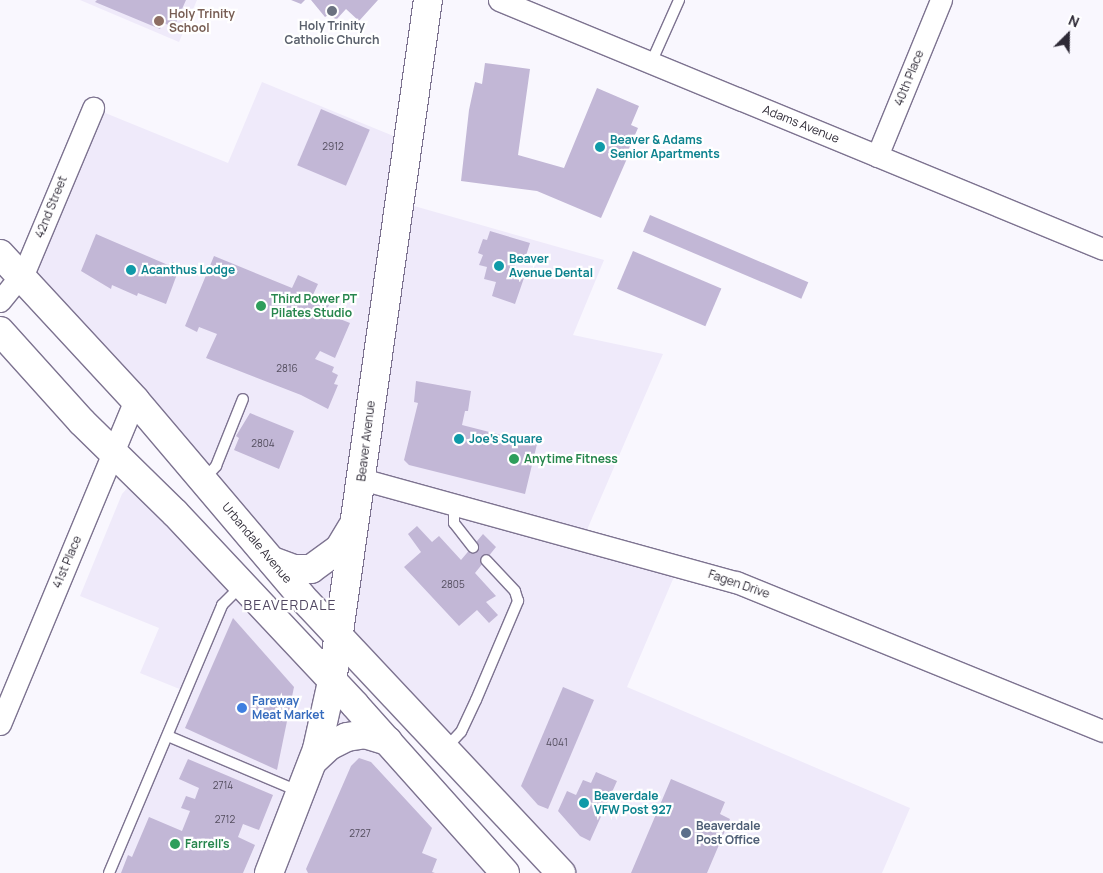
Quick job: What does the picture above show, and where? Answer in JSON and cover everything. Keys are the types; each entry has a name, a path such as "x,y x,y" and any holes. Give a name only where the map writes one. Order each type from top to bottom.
{"street":[{"name":"Beaver Avenue","path":"269,873 313,761 332,682 428,0"},
{"name":"Adams Avenue","path":"499,0 1103,249"},
{"name":"40th Place","path":"877,156 941,0"},
{"name":"42nd Street","path":"0,300 22,277 93,108"},
{"name":"Urbandale Avenue","path":"0,254 135,400 338,637 560,873"},
{"path":"0,331 112,453 175,512 388,741 505,873"},
{"name":"41st Place","path":"0,724 135,400"},
{"name":"Fagen Drive","path":"361,479 736,582 1103,732"},
{"path":"272,562 294,569 311,569 321,564 339,549 355,521"},
{"path":"313,761 329,746 347,737 365,734 388,741"}],"lane":[{"path":"651,63 679,0"},
{"path":"204,479 216,466 242,399"},
{"path":"454,504 454,522 473,547"},
{"path":"444,750 460,732 476,700 518,601 515,591 486,560"},
{"path":"109,873 222,605 242,585"},
{"path":"168,736 302,792"}],"shaded area":[{"name":"Holy Trinity School","path":"80,0 197,0 179,42"},
{"path":"262,82 408,142 400,202 604,260 573,335 663,354 583,539 679,565 627,687 910,808 882,873 561,873 25,270 93,108 228,163"},
{"path":"138,476 505,873 104,873 182,690 140,673 159,628 80,596 122,494"}],"building":[{"name":"Holy Trinity School","path":"97,0 186,0 174,27 163,23 160,29 95,2"},
{"name":"Holy Trinity Catholic Church","path":"291,0 305,0 301,4"},
{"name":"Holy Trinity Catholic Church","path":"311,0 378,0 359,21 346,9 336,20 330,14 325,17"},
{"name":"Beaver & Adams Senior Apartments","path":"485,63 530,69 518,155 564,168 597,88 639,106 631,125 638,128 627,153 629,154 601,218 537,191 461,181 469,110 475,82 482,84"},
{"path":"321,109 370,130 346,186 297,165"},
{"path":"650,215 808,282 801,299 643,232"},
{"name":"Beaver Avenue Dental","path":"490,231 530,243 524,262 517,260 513,272 525,275 515,304 492,296 496,282 484,279 487,267 479,265 483,255 478,253 483,239 487,240"},
{"name":"Acanthus Lodge","path":"96,234 168,265 173,262 180,266 166,304 138,293 137,296 112,285 111,289 81,271"},
{"path":"633,251 721,289 705,326 617,289"},
{"name":"Third Power PT Pilates Studio","path":"214,256 292,288 298,275 318,284 312,297 329,305 325,313 350,323 335,358 320,351 315,359 334,367 332,372 338,375 334,384 338,385 328,409 301,395 206,358 217,334 199,327 197,332 185,326"},
{"name":"Joe's Square","path":"416,381 471,391 468,411 465,411 462,425 537,444 525,494 409,465 404,460 418,403 414,402"},
{"path":"250,413 294,431 279,469 234,450 239,438 236,436"},
{"path":"417,526 432,542 439,536 461,560 483,534 496,547 475,573 496,596 486,602 498,615 489,623 477,610 459,626 404,567 421,552 408,534"},
{"name":"Fareway Meat Market","path":"233,618 294,687 277,770 185,728"},
{"path":"563,687 594,700 548,809 538,805 521,786"},
{"path":"359,758 371,762 432,828 422,853 437,859 432,872 435,873 308,873 306,869 351,766"},
{"path":"188,759 273,795 259,830 243,824 238,837 255,845 243,873 121,873 128,855 132,857 149,817 182,831 190,811 181,808 186,796 195,799 199,788 179,779"},
{"name":"Beaverdale VFW Post 927","path":"596,772 617,781 590,841 580,836 558,811 567,791 576,795 583,780 591,783"},
{"name":"Beaverdale Post Office","path":"671,779 725,802 720,814 730,819 707,873 631,873"}],"place":[{"name":"Holy Trinity Catholic Church","path":"332,11"},
{"name":"Holy Trinity School","path":"159,21"},
{"name":"Beaver & Adams Senior Apartments","path":"600,147"},
{"name":"Beaver Avenue Dental","path":"499,266"},
{"name":"Acanthus Lodge","path":"131,270"},
{"name":"Third Power PT Pilates Studio","path":"261,306"},
{"name":"Joe's Square","path":"459,439"},
{"name":"Anytime Fitness","path":"514,459"},
{"name":"Fareway Meat Market","path":"242,708"},
{"name":"Beaverdale VFW Post 927","path":"584,803"},
{"name":"Beaverdale Post Office","path":"686,833"},
{"name":"Farrell's","path":"175,844"}],"district":[{"name":"BEAVERDALE","path":"290,605"}]}
